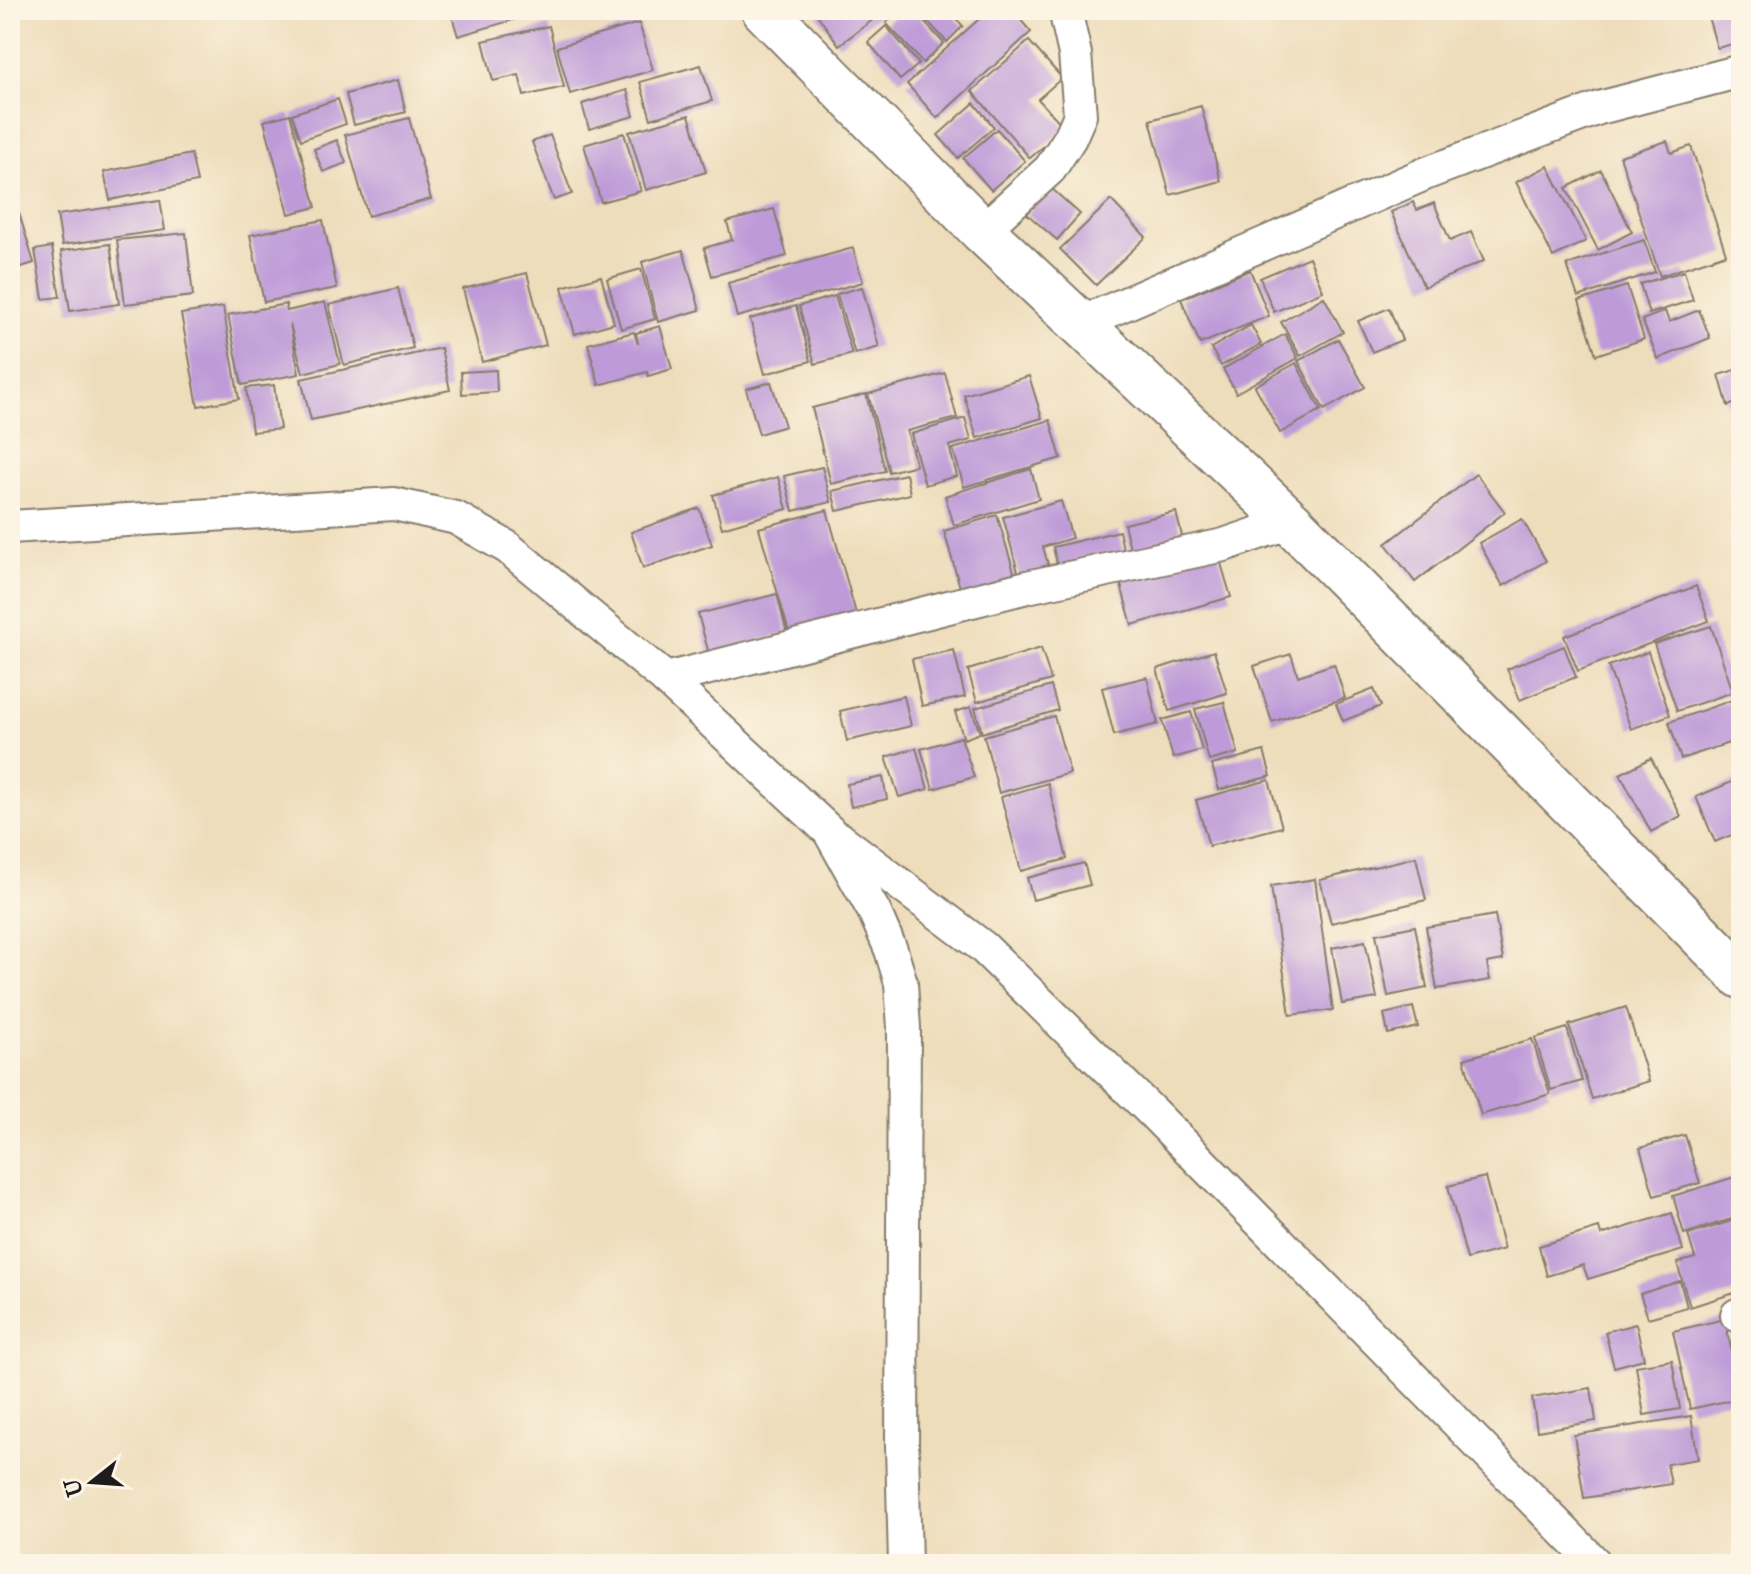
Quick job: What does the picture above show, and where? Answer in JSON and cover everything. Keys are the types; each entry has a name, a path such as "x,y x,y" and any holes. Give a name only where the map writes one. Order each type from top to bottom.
{"main road":[{"path":"764,10 982,231 1291,522 1741,976"}],"street":[{"path":"982,231 1050,169 1065,147 1080,115 1075,54 1065,10"},
{"path":"1081,323 1427,173 1599,108 1741,71"},
{"path":"10,527 394,504 456,518 507,547 666,679 829,831 983,947 1155,1115 1596,1564"},
{"path":"666,679 1027,587 1224,545 1291,522"},
{"path":"829,831 875,913 901,983 904,1028 902,1445 905,1564"}],"building":[{"path":"450,10 544,10 544,11 458,36"},
{"path":"826,10 886,10 839,45 818,16"},
{"path":"901,10 913,10 944,43 923,63 886,23"},
{"path":"917,10 948,10 963,26 947,42"},
{"path":"989,10 1012,10 1031,32 937,118 907,84"},
{"path":"1737,10 1741,42 1717,48 1707,13"},
{"path":"639,23 653,70 570,94 557,47"},
{"path":"549,26 564,87 524,96 519,75 493,81 483,41"},
{"path":"886,26 919,64 900,80 868,42"},
{"path":"1029,41 1062,78 1038,99 1065,128 1030,158 972,91"},
{"path":"701,65 712,101 651,119 640,82"},
{"path":"398,80 406,112 354,125 346,94"},
{"path":"627,90 634,116 589,129 582,104"},
{"path":"338,99 346,124 301,140 292,114"},
{"path":"974,103 994,127 958,158 938,135"},
{"path":"1201,106 1221,181 1170,195 1150,120"},
{"path":"290,114 316,207 289,214 264,121"},
{"path":"689,115 706,172 646,190 629,132"},
{"path":"409,118 431,199 368,216 345,135"},
{"path":"997,129 1025,161 991,190 963,158"},
{"path":"624,133 641,191 601,202 584,145"},
{"path":"550,135 572,194 554,200 532,142"},
{"path":"337,140 346,163 323,172 314,149"},
{"path":"1667,141 1671,153 1691,146 1726,254 1660,276 1620,156"},
{"path":"191,154 197,182 110,200 104,172"},
{"path":"1548,166 1586,241 1553,257 1516,182"},
{"path":"1601,170 1632,232 1598,250 1566,188"},
{"path":"1050,187 1080,214 1057,240 1027,214"},
{"path":"160,200 165,230 62,245 57,215"},
{"path":"1111,200 1146,237 1096,285 1060,249"},
{"path":"1413,202 1417,210 1434,203 1450,241 1471,232 1484,261 1424,287 1391,212"},
{"path":"774,209 787,256 712,276 704,248 732,240 727,222"},
{"path":"19,213 34,263 11,270 10,216"},
{"path":"323,220 337,288 264,302 250,235"},
{"path":"186,233 193,296 125,304 117,240"},
{"path":"1644,240 1655,272 1578,297 1567,265"},
{"path":"110,244 119,304 70,311 61,251"},
{"path":"52,247 60,297 43,299 35,250"},
{"path":"853,248 863,282 737,317 728,283"},
{"path":"683,250 700,310 658,322 642,262"},
{"path":"1309,257 1323,291 1274,312 1260,278"},
{"path":"641,269 655,319 621,329 607,279"},
{"path":"1250,270 1269,316 1200,344 1181,299"},
{"path":"1684,271 1693,300 1649,314 1640,284"},
{"path":"527,273 546,345 482,362 463,289"},
{"path":"601,276 614,323 575,334 562,287"},
{"path":"1627,286 1644,339 1596,355 1579,301"},
{"path":"862,287 879,347 855,354 837,294"},
{"path":"398,288 413,348 344,365 329,305"},
{"path":"835,296 852,354 815,364 799,306"},
{"path":"1324,297 1343,332 1300,356 1281,322"},
{"path":"325,302 340,364 303,373 290,324 299,374 242,385 228,315 286,304 287,311"},
{"path":"796,306 811,361 765,374 750,319"},
{"path":"223,307 239,399 198,406 181,314"},
{"path":"1389,308 1402,340 1372,352 1358,321"},
{"path":"1699,310 1710,338 1658,359 1642,320 1665,311 1669,322"},
{"path":"1251,325 1261,344 1221,366 1211,348"},
{"path":"660,326 672,369 648,376 647,372 599,385 588,344 634,332 638,344 636,333"},
{"path":"1285,334 1298,358 1236,393 1223,369"},
{"path":"1338,339 1365,387 1324,410 1298,361"},
{"path":"441,348 450,390 311,420 301,379"},
{"path":"1296,363 1321,410 1280,433 1255,386"},
{"path":"1741,368 1741,401 1728,406 1719,375"},
{"path":"496,370 497,392 462,394 461,372"},
{"path":"945,373 957,418 907,431 916,465 889,472 868,394"},
{"path":"1029,376 1042,418 977,438 964,395"},
{"path":"771,382 785,426 759,434 746,389"},
{"path":"274,385 280,429 252,432 246,388"},
{"path":"866,394 885,471 831,484 812,408"},
{"path":"965,418 971,440 949,446 957,476 925,485 911,434"},
{"path":"1050,420 1061,458 964,487 953,449"},
{"path":"822,467 831,502 793,511 784,476"},
{"path":"1031,469 1039,499 954,525 945,496"},
{"path":"906,474 910,494 837,511 832,491"},
{"path":"1476,474 1505,512 1415,582 1386,544"},
{"path":"778,477 787,509 722,528 713,495"},
{"path":"1061,501 1072,538 1043,547 1050,571 1020,579 1003,517"},
{"path":"699,508 712,545 643,568 631,532"},
{"path":"827,510 857,617 790,636 759,528"},
{"path":"1176,512 1185,548 1133,560 1124,524"},
{"path":"997,515 1017,582 963,598 944,531"},
{"path":"1522,519 1546,561 1503,586 1479,543"},
{"path":"1119,531 1126,561 1060,576 1053,547"},
{"path":"1217,550 1231,597 1132,625 1119,578"},
{"path":"1696,586 1709,621 1578,671 1564,636"},
{"path":"777,594 787,633 709,654 698,614"},
{"path":"1711,626 1733,692 1677,711 1654,644"},
{"path":"1564,646 1576,677 1520,700 1507,669"},
{"path":"1041,648 1051,680 977,702 968,670"},
{"path":"954,650 965,697 922,706 912,659"},
{"path":"1214,651 1227,693 1169,711 1157,669"},
{"path":"1648,652 1670,715 1631,729 1608,666"},
{"path":"1291,654 1298,676 1334,664 1345,698 1272,722 1254,666"},
{"path":"1147,677 1158,724 1114,735 1102,688"},
{"path":"1051,686 1058,710 982,733 975,708"},
{"path":"1374,689 1381,706 1343,721 1336,704"},
{"path":"904,696 911,726 847,741 840,711"},
{"path":"1741,697 1741,739 1681,759 1669,722"},
{"path":"1224,702 1238,753 1209,761 1195,709"},
{"path":"971,707 980,733 964,739 955,712"},
{"path":"1191,712 1202,750 1173,758 1162,720"},
{"path":"1054,716 1070,773 999,793 984,736"},
{"path":"961,737 974,777 933,789 921,749"},
{"path":"916,748 928,789 899,797 886,757"},
{"path":"1264,751 1271,776 1219,790 1212,765"},
{"path":"1651,758 1681,816 1651,832 1620,774"},
{"path":"883,777 887,799 851,807 847,784"},
{"path":"1741,778 1741,831 1715,842 1696,797"},
{"path":"1269,780 1282,827 1209,846 1196,800"},
{"path":"1048,783 1067,859 1021,871 1001,797"},
{"path":"1416,857 1426,900 1331,923 1320,880"},
{"path":"1084,863 1090,885 1033,900 1027,878"},
{"path":"1315,879 1333,1010 1290,1015 1271,886"},
{"path":"1495,915 1503,960 1487,963 1490,980 1437,989 1426,927"},
{"path":"1415,926 1427,988 1388,996 1376,934"},
{"path":"1365,941 1377,998 1342,1004 1332,948"},
{"path":"1413,1007 1418,1027 1388,1034 1384,1014"},
{"path":"1626,1007 1649,1081 1592,1099 1569,1025"},
{"path":"1567,1028 1582,1081 1551,1090 1535,1038"},
{"path":"1532,1039 1550,1094 1481,1115 1464,1059"},
{"path":"1685,1135 1700,1183 1654,1196 1640,1148"},
{"path":"1741,1175 1741,1216 1684,1234 1673,1196"},
{"path":"1485,1177 1504,1249 1467,1259 1448,1186"},
{"path":"1672,1213 1683,1250 1588,1279 1583,1265 1547,1276 1539,1246 1599,1228 1601,1235"},
{"path":"1741,1218 1741,1243 1738,1244 1741,1253 1741,1291 1690,1307 1677,1263 1695,1258 1688,1235"},
{"path":"1680,1281 1687,1307 1648,1318 1640,1294"},
{"path":"1725,1319 1741,1398 1690,1409 1673,1331"},
{"path":"1636,1324 1644,1359 1614,1367 1605,1332"},
{"path":"1672,1360 1680,1409 1644,1415 1636,1366"},
{"path":"1591,1388 1596,1421 1537,1431 1532,1398"},
{"path":"1691,1416 1698,1459 1667,1464 1671,1484 1584,1498 1574,1435"}]}
